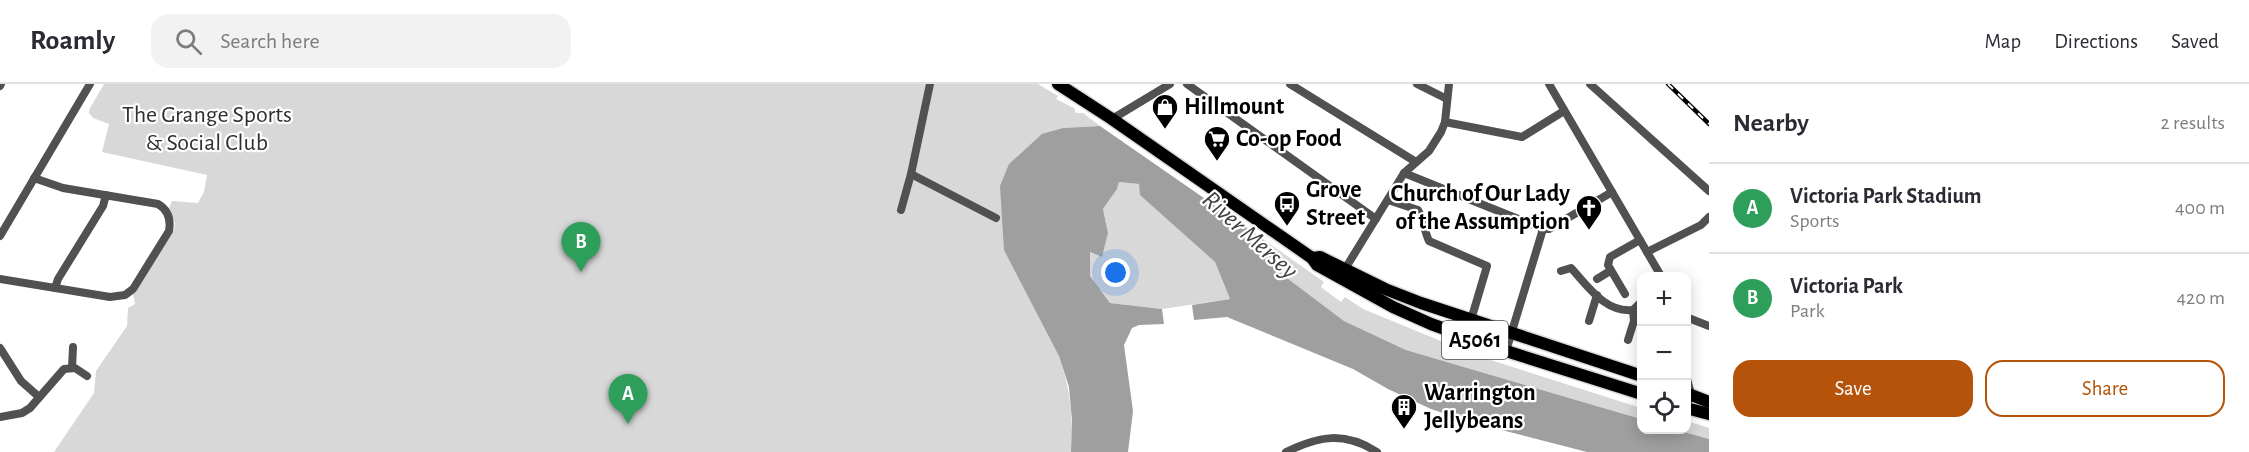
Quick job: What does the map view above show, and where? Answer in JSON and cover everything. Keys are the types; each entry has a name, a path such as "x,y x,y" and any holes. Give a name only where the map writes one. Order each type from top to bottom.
{"highway":[{"name":"A5061","path":"1058,84 1312,258 1317,265 1393,307 1470,339 1637,393"},
{"name":"A5061","path":"1312,258 1320,257 1385,289 1471,320 1637,375"},
{"path":"1691,394 1709,402"},
{"path":"1691,409 1709,414"}],"street":[{"path":"0,237 90,84"},
{"path":"901,210 930,84"},
{"path":"1112,119 1170,84"},
{"path":"1187,84 1376,219"},
{"path":"1290,84 1416,162"},
{"path":"1418,84 1447,99"},
{"path":"1344,269 1404,173 1429,151 1441,132 1445,122 1449,84"},
{"path":"1590,84 1709,191"},
{"path":"1552,86 1564,111 1659,272"},
{"path":"1445,122 1522,137 1564,111"},
{"path":"1404,173 1543,229 1549,229 1612,192"},
{"path":"911,174 996,218"},
{"path":"0,279 110,297 124,295 133,289 169,231 168,214 162,207 146,201 63,189 34,178"},
{"path":"55,288 58,279 103,206 106,195"},
{"path":"1388,200 1418,210 1430,241 1487,266 1471,320"},
{"path":"1647,252 1701,225 1709,217"},
{"path":"1506,351 1543,229"},
{"path":"1625,294 1610,271 1608,265 1610,257 1640,240"},
{"path":"1561,271 1571,268 1597,296 1618,310 1633,310"},
{"path":"1597,279 1610,271"},
{"path":"1589,321 1597,296"},
{"path":"1628,340 1634,321 1633,310 1637,306"},
{"path":"1691,319 1709,326"},
{"path":"72,368 73,347"},
{"path":"0,348 21,381 39,397"},
{"path":"0,417 25,412 60,371 72,368 87,376"},
{"path":"1286,452 1313,440 1332,438 1360,443 1377,452"}],"green space":[{"name":"The Grange Sports & Social Club","path":"104,84 1038,84 1058,96 1056,99 1074,108 1076,113 1083,113 1100,126 1063,128 1059,356 1070,403 1071,452 54,452 94,393 96,371 127,326 128,308 135,304 133,294 174,230 175,223 169,208 172,201 198,203 204,192 207,175 102,152 109,124 93,118 89,110"},
{"path":"1119,182 1139,184 1141,195 1215,262 1230,299 1162,309 1110,303 1090,276 1090,252 1102,257 1108,233 1103,209 1117,189"},
{"path":"1263,239 1324,282 1321,287 1341,302 1345,297 1363,309 1475,355 1637,407 1637,418 1406,350 1344,321 1279,272"},
{"path":"1691,422 1709,428 1709,439 1691,434"}],"water":[{"name":"River Mersey","path":"1100,126 1263,239 1279,272 1344,321 1406,350 1637,418 1637,434 1691,434 1709,439 1709,452 1587,452 1467,421 1431,409 1388,389 1353,369 1227,317 1194,320 1192,305 1230,299 1215,262 1140,195 1139,184 1119,182 1117,189 1103,209 1108,233 1102,257 1090,252 1090,276 1110,303 1162,309 1164,324 1139,325 1132,328 1124,345 1133,411 1128,452 1071,452 1072,420 1069,387 1059,356 1004,250 1000,186 1009,164 1042,134 1063,128"}],"railway":[{"path":"1668,84 1709,124"}],"place":[{"name":"Hillmount","path":"1165,130"},
{"name":"Co-op Food","path":"1217,162"},
{"name":"Grove Street","path":"1287,227"},
{"name":"Church of Our Lady of the Assumption","path":"1589,231"},
{"name":"Victoria Park","path":"581,272"},
{"name":"Victoria Park Stadium","path":"628,424"},
{"name":"Warrington Jellybeans","path":"1404,430"}]}
